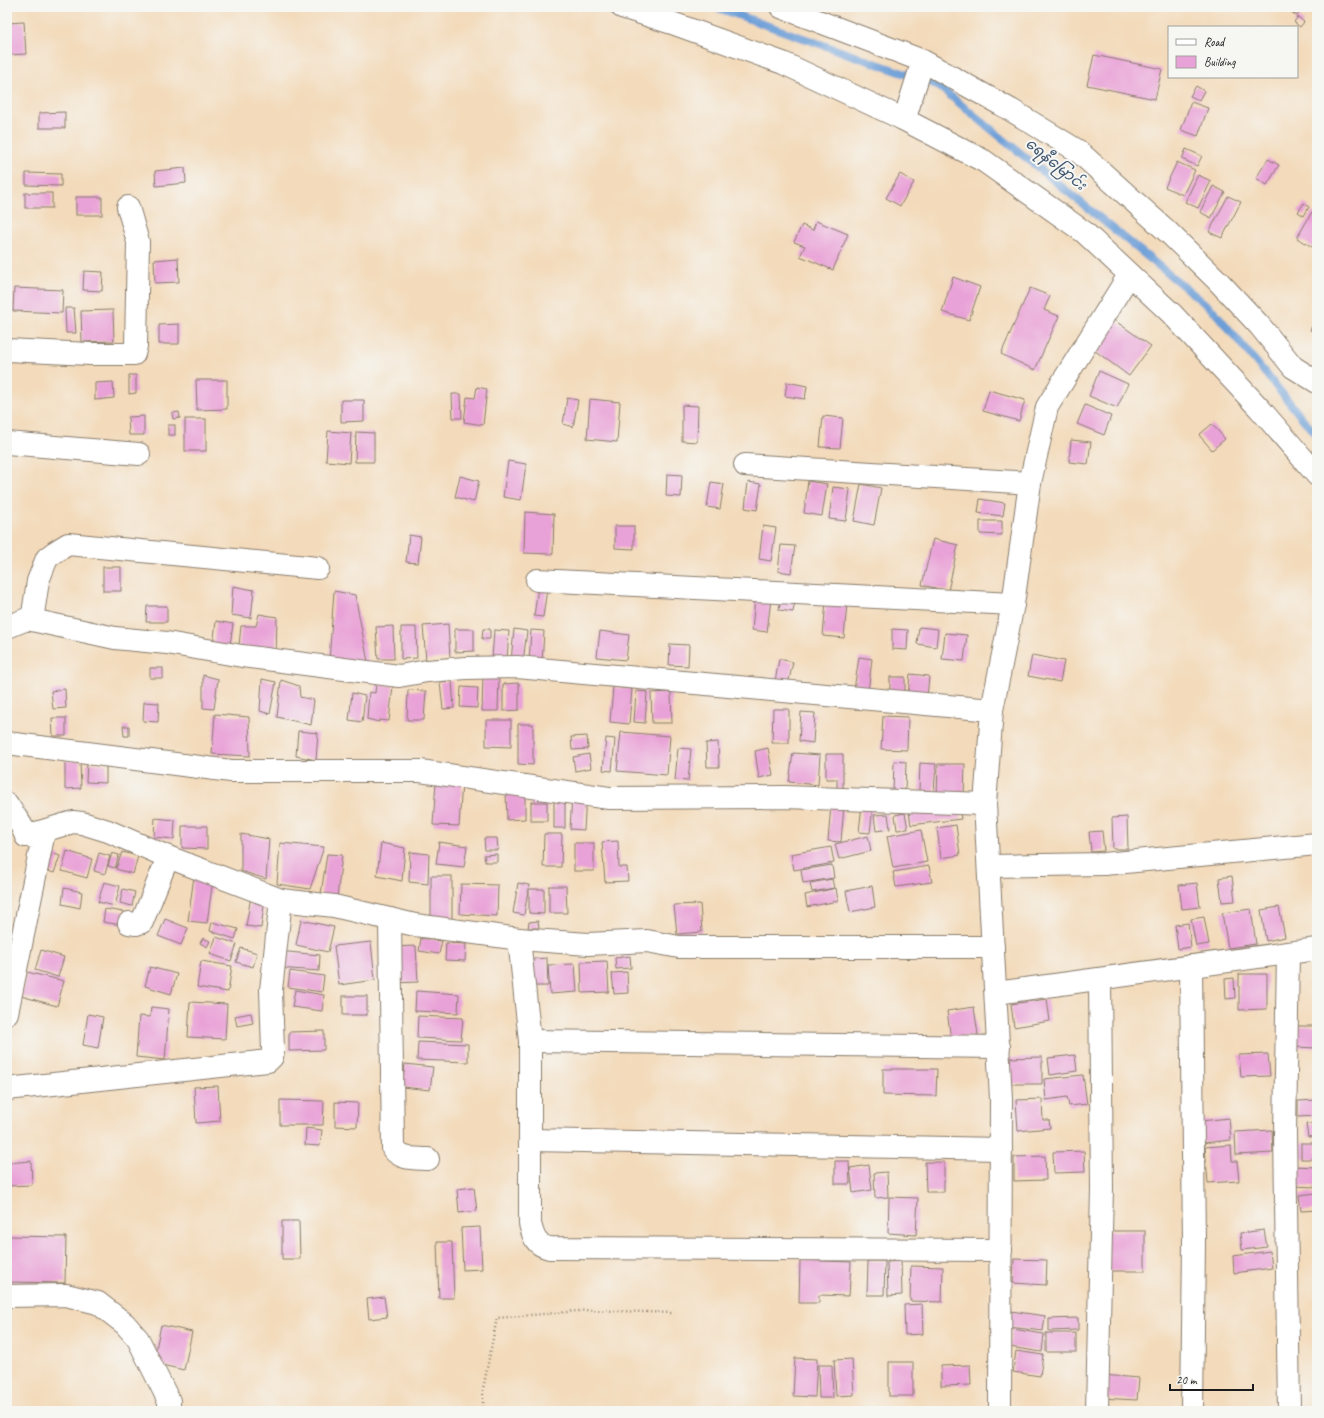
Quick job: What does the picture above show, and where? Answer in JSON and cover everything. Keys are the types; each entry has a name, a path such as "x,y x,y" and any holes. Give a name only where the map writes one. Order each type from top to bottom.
{"street":[{"path":"622,7 672,23 783,63 905,115 984,161 1084,232 1172,314 1260,409 1317,475"},
{"path":"781,7 923,61 1011,110 1078,150 1168,232 1218,281 1260,326 1294,367 1317,382"},
{"path":"905,115 921,67"},
{"path":"14,351 134,354 136,346 138,242 128,207"},
{"path":"1000,1411 1001,1099 985,804 992,710 1013,604 1030,484 1047,406 1129,275"},
{"path":"12,443 139,454"},
{"path":"745,465 1030,484"},
{"path":"318,568 68,544 47,558 38,582 19,623 242,656 398,676 427,671 466,668 517,667 992,710"},
{"path":"537,580 1013,604"},
{"path":"7,743 37,748 231,771 420,771 609,798 785,797 985,804"},
{"path":"7,804 21,825 26,836"},
{"path":"26,836 73,822 82,823 108,831 168,857 281,900 334,906 415,925 518,939 588,944 647,941 679,947 993,946"},
{"path":"7,1013 43,837 26,836"},
{"path":"989,866 1104,864 1317,844"},
{"path":"129,923 136,924 142,922 168,857"},
{"path":"15,1088 268,1061 272,1057 273,1051 271,990 281,900"},
{"path":"390,919 393,1149 396,1154 403,1157 428,1159"},
{"path":"518,939 530,1042 530,1224 534,1238 541,1246 550,1248 1001,1250"},
{"path":"996,993 1317,949"},
{"path":"1288,953 1285,1133 1289,1411"},
{"path":"1191,966 1194,1243 1192,1411"},
{"path":"1097,1411 1102,1188 1100,979"},
{"path":"530,1042 999,1047"},
{"path":"530,1140 1001,1149"},
{"path":"7,1296 66,1295 98,1303 126,1324 138,1339 169,1401 169,1411"}],"path":[{"path":"483,1411 483,1390 496,1318 590,1310 673,1313"}],"building":[{"path":"1284,7 1303,7 1297,16"},
{"path":"1298,17 1304,22 1300,27 1294,22"},
{"path":"24,22 26,54 7,55 7,23"},
{"path":"1094,55 1162,69 1155,99 1087,85"},
{"path":"1196,86 1204,91 1199,100 1190,96"},
{"path":"1191,102 1208,108 1198,136 1181,130"},
{"path":"65,112 65,128 39,128 39,113"},
{"path":"1186,149 1202,156 1197,166 1182,159"},
{"path":"1268,159 1279,165 1267,185 1256,178"},
{"path":"1177,162 1195,170 1183,195 1165,187"},
{"path":"185,168 186,183 156,186 155,171"},
{"path":"26,173 61,174 61,186 26,185"},
{"path":"900,174 914,182 900,206 886,198"},
{"path":"1198,175 1211,181 1198,208 1185,202"},
{"path":"1213,186 1225,192 1211,218 1200,212"},
{"path":"25,193 52,193 52,208 25,208"},
{"path":"1228,196 1241,202 1222,238 1209,232"},
{"path":"76,197 102,197 102,215 76,215"},
{"path":"1304,203 1309,207 1304,216 1298,212"},
{"path":"1312,212 1317,215 1316,249 1297,238"},
{"path":"816,221 848,234 833,270 800,256 805,246 794,242 802,225 813,230"},
{"path":"178,258 179,282 155,283 154,260"},
{"path":"84,271 103,272 102,291 83,290"},
{"path":"953,277 980,287 969,320 942,312"},
{"path":"14,288 63,290 62,313 13,311"},
{"path":"1030,288 1050,296 1044,310 1059,316 1035,370 1001,354"},
{"path":"65,308 74,308 76,333 66,333"},
{"path":"113,310 114,341 82,342 81,311"},
{"path":"1317,317 1317,333 1310,330"},
{"path":"1111,318 1151,346 1129,376 1090,347"},
{"path":"179,324 179,344 159,344 159,325"},
{"path":"1099,371 1128,384 1117,408 1089,396"},
{"path":"129,375 136,375 136,393 129,394"},
{"path":"196,380 227,380 227,409 197,410"},
{"path":"113,382 114,398 95,400 95,383"},
{"path":"787,382 807,386 805,399 785,396"},
{"path":"477,387 487,389 483,425 464,422 467,397 475,398"},
{"path":"989,390 1025,400 1019,421 983,411"},
{"path":"452,394 461,394 462,418 453,418"},
{"path":"567,398 578,400 573,427 563,424"},
{"path":"590,399 620,402 617,442 587,439"},
{"path":"341,400 364,400 364,421 341,422"},
{"path":"682,405 698,406 697,442 682,441"},
{"path":"1085,405 1111,416 1104,435 1077,424"},
{"path":"179,412 180,418 173,419 172,413"},
{"path":"144,416 144,435 129,435 128,417"},
{"path":"823,416 843,418 840,448 820,447"},
{"path":"185,419 206,419 206,451 185,451"},
{"path":"1212,424 1225,439 1212,450 1199,435"},
{"path":"168,425 175,425 175,435 168,435"},
{"path":"328,431 351,433 349,463 326,461"},
{"path":"356,432 374,433 374,462 355,462"},
{"path":"1071,440 1091,442 1088,464 1069,462"},
{"path":"508,461 526,464 521,500 503,497"},
{"path":"667,474 682,475 681,497 666,496"},
{"path":"460,476 479,481 474,502 455,497"},
{"path":"808,481 827,484 822,516 804,513"},
{"path":"711,482 724,484 720,509 707,507"},
{"path":"748,482 761,484 757,510 745,508"},
{"path":"861,484 881,488 874,525 854,521"},
{"path":"833,487 850,489 846,521 829,519"},
{"path":"980,499 1005,503 1003,516 978,513"},
{"path":"525,512 554,514 553,554 524,553"},
{"path":"980,521 1002,521 1002,535 980,534"},
{"path":"615,526 634,526 634,549 615,548"},
{"path":"763,526 776,528 771,561 759,559"},
{"path":"409,535 421,537 418,563 406,562"},
{"path":"933,539 958,545 948,591 922,585"},
{"path":"781,545 795,546 791,573 778,571"},
{"path":"103,567 121,567 121,591 103,591"},
{"path":"233,586 254,590 251,618 231,615"},
{"path":"538,587 547,589 543,617 534,616"},
{"path":"334,591 355,595 369,667 329,662"},
{"path":"781,594 796,596 793,612 779,610"},
{"path":"755,598 771,599 767,632 752,630"},
{"path":"826,601 847,603 844,638 823,636"},
{"path":"147,606 167,606 167,622 146,622"},
{"path":"259,614 277,617 276,659 238,655 241,626 256,626"},
{"path":"216,621 233,624 229,652 213,647"},
{"path":"448,624 450,658 426,660 423,626"},
{"path":"393,626 394,659 378,659 376,627"},
{"path":"401,627 416,627 417,658 401,659"},
{"path":"919,627 938,629 936,647 917,644"},
{"path":"455,629 474,629 474,651 455,652"},
{"path":"483,629 490,629 490,639 482,639"},
{"path":"514,629 527,631 523,662 511,661"},
{"path":"892,629 908,630 907,650 892,649"},
{"path":"494,630 509,631 507,660 492,659"},
{"path":"531,630 544,631 542,664 529,663"},
{"path":"600,631 629,635 626,660 597,657"},
{"path":"945,633 967,635 964,661 942,659"},
{"path":"670,644 689,645 688,666 669,665"},
{"path":"1032,655 1064,661 1060,682 1028,676"},
{"path":"859,657 872,659 868,692 854,690"},
{"path":"779,659 793,662 788,685 775,682"},
{"path":"150,668 163,668 163,678 150,678"},
{"path":"483,674 499,675 498,711 482,711"},
{"path":"910,674 929,676 927,698 908,696"},
{"path":"203,675 218,679 214,709 203,708"},
{"path":"890,677 905,677 905,695 890,695"},
{"path":"262,679 276,682 270,714 260,711"},
{"path":"281,680 299,686 300,697 314,700 311,725 277,717"},
{"path":"452,681 454,708 443,709 440,682"},
{"path":"519,683 519,710 503,711 503,684"},
{"path":"376,684 393,686 389,721 379,720 379,722 367,719 369,692 375,693"},
{"path":"461,687 478,688 477,708 460,707"},
{"path":"613,687 632,689 629,724 610,722"},
{"path":"65,689 66,708 53,709 51,691"},
{"path":"408,690 426,691 424,720 407,720"},
{"path":"636,691 647,692 645,723 634,722"},
{"path":"671,692 672,723 652,723 651,693"},
{"path":"352,693 365,696 362,722 349,720"},
{"path":"144,702 159,703 158,722 143,721"},
{"path":"773,709 789,709 789,743 772,743"},
{"path":"801,712 815,713 813,743 799,741"},
{"path":"215,714 249,717 250,756 212,754"},
{"path":"883,716 908,717 907,750 881,749"},
{"path":"52,718 66,718 66,736 53,736"},
{"path":"486,720 511,720 511,747 486,746"},
{"path":"518,724 533,724 533,765 518,764"},
{"path":"123,726 129,726 129,736 124,736"},
{"path":"298,731 318,733 316,760 296,756"},
{"path":"621,732 670,736 667,775 617,771"},
{"path":"587,736 588,749 572,750 571,737"},
{"path":"606,738 615,739 612,771 603,770"},
{"path":"718,742 719,767 707,767 706,743"},
{"path":"678,748 691,749 688,781 675,780"},
{"path":"768,748 773,775 759,778 755,751"},
{"path":"793,753 820,755 818,785 789,782"},
{"path":"589,754 591,768 575,771 573,757"},
{"path":"826,754 843,754 843,789 837,789 837,779 826,779"},
{"path":"65,761 80,761 81,788 65,789"},
{"path":"894,761 906,762 905,793 893,793"},
{"path":"87,763 106,764 106,783 86,782"},
{"path":"920,763 936,764 934,792 919,791"},
{"path":"938,764 965,764 964,796 937,795"},
{"path":"436,781 462,783 459,826 433,825"},
{"path":"525,793 525,819 507,820 506,794"},
{"path":"572,795 586,796 584,830 570,829"},
{"path":"554,797 565,797 565,828 554,828"},
{"path":"531,802 547,802 547,821 531,821"},
{"path":"831,805 844,806 841,842 828,841"},
{"path":"862,805 873,806 870,833 859,832"},
{"path":"959,806 961,819 911,825 909,812"},
{"path":"905,813 908,829 897,830 895,815"},
{"path":"888,814 890,829 876,831 874,815"},
{"path":"1127,817 1128,849 1113,849 1112,818"},
{"path":"155,818 175,820 174,839 154,837"},
{"path":"956,825 960,855 941,858 937,828"},
{"path":"182,826 207,826 207,849 182,848"},
{"path":"921,830 927,862 893,868 887,836"},
{"path":"1102,831 1104,851 1091,852 1089,832"},
{"path":"241,834 269,839 266,879 241,871"},
{"path":"544,834 562,834 561,867 543,867"},
{"path":"868,836 871,851 839,859 835,844"},
{"path":"484,838 497,838 498,850 485,850"},
{"path":"618,841 619,867 627,867 628,881 605,882 602,842"},
{"path":"439,842 467,846 464,867 436,864"},
{"path":"280,843 324,847 310,889 277,884"},
{"path":"381,843 405,848 402,881 377,876"},
{"path":"574,843 594,843 594,871 574,871"},
{"path":"831,847 834,863 794,870 791,854"},
{"path":"67,851 92,859 87,878 62,871"},
{"path":"122,852 138,856 133,874 116,869"},
{"path":"410,852 429,854 428,884 409,882"},
{"path":"52,853 60,856 54,873 46,870"},
{"path":"99,853 110,856 105,874 94,871"},
{"path":"112,853 119,855 115,868 108,866"},
{"path":"327,854 342,855 337,898 321,894"},
{"path":"497,854 497,862 485,862 484,855"},
{"path":"832,865 834,878 803,883 801,870"},
{"path":"929,866 932,882 896,887 893,872"},
{"path":"194,876 213,879 207,923 188,921"},
{"path":"431,876 452,876 452,921 431,921"},
{"path":"1232,876 1235,901 1222,902 1219,878"},
{"path":"832,879 834,888 812,892 810,883"},
{"path":"104,882 120,886 115,906 98,902"},
{"path":"518,883 529,885 524,915 513,913"},
{"path":"1197,883 1200,907 1182,909 1179,885"},
{"path":"461,884 498,885 497,916 460,914"},
{"path":"549,886 566,886 567,913 549,913"},
{"path":"872,886 875,907 850,912 846,891"},
{"path":"64,888 82,892 80,908 62,904"},
{"path":"836,888 838,901 807,907 805,895"},
{"path":"123,889 135,892 132,906 120,903"},
{"path":"529,889 544,889 544,914 529,913"},
{"path":"251,896 265,898 261,928 246,926"},
{"path":"700,904 702,932 677,934 674,905"},
{"path":"1279,907 1285,937 1266,941 1261,910"},
{"path":"105,909 130,913 128,926 103,922"},
{"path":"1251,909 1256,944 1228,948 1222,913"},
{"path":"1204,917 1209,944 1196,946 1191,919"},
{"path":"165,919 188,928 181,945 158,936"},
{"path":"301,920 334,927 328,952 296,945"},
{"path":"538,921 539,928 528,928 529,922"},
{"path":"212,922 238,929 235,939 210,931"},
{"path":"1188,923 1191,947 1178,949 1175,925"},
{"path":"216,937 237,944 231,961 210,954"},
{"path":"203,938 210,941 207,947 200,943"},
{"path":"421,938 442,941 439,954 419,951"},
{"path":"371,942 375,980 339,985 334,946"},
{"path":"446,943 466,944 465,961 445,960"},
{"path":"416,946 418,982 394,983 392,947"},
{"path":"241,948 257,953 253,967 236,962"},
{"path":"41,950 64,957 58,977 35,970"},
{"path":"278,951 320,955 319,971 277,968"},
{"path":"630,956 631,968 616,969 615,958"},
{"path":"547,958 548,986 533,986 533,959"},
{"path":"201,961 232,966 228,992 197,987"},
{"path":"607,961 609,992 582,993 581,962"},
{"path":"575,964 577,992 550,994 548,965"},
{"path":"150,967 177,974 171,994 145,986"},
{"path":"290,971 324,976 322,992 288,987"},
{"path":"27,972 64,981 57,1006 21,996"},
{"path":"627,972 628,993 614,994 612,973"},
{"path":"1239,974 1267,974 1267,1009 1239,1010"},
{"path":"1234,978 1235,998 1226,999 1225,979"},
{"path":"295,990 324,995 322,1011 292,1007"},
{"path":"416,991 459,994 458,1013 415,1011"},
{"path":"343,996 367,996 367,1015 343,1015"},
{"path":"1047,999 1050,1021 1014,1027 1011,1004"},
{"path":"190,1002 227,1004 225,1039 188,1037"},
{"path":"151,1007 169,1009 165,1060 136,1057 139,1016 150,1017"},
{"path":"974,1007 978,1035 951,1039 947,1011"},
{"path":"251,1013 253,1023 237,1026 235,1016"},
{"path":"88,1014 103,1017 98,1048 83,1045"},
{"path":"418,1016 463,1018 461,1040 417,1038"},
{"path":"1296,1026 1317,1026 1317,1048 1295,1047"},
{"path":"324,1031 324,1050 289,1051 289,1032"},
{"path":"418,1042 468,1044 468,1062 417,1060"},
{"path":"1268,1054 1270,1076 1241,1077 1239,1055"},
{"path":"1075,1055 1077,1071 1050,1075 1048,1058"},
{"path":"1042,1057 1042,1084 1009,1084 1008,1058"},
{"path":"405,1064 433,1067 430,1090 402,1087"},
{"path":"883,1069 937,1069 936,1096 883,1095"},
{"path":"1083,1075 1087,1104 1069,1106 1067,1097 1046,1100 1044,1079"},
{"path":"218,1086 220,1121 196,1123 194,1087"},
{"path":"1042,1099 1043,1120 1049,1120 1050,1128 1018,1131 1016,1100"},
{"path":"280,1100 324,1101 323,1125 280,1125"},
{"path":"1317,1100 1317,1116 1298,1117 1298,1101"},
{"path":"335,1102 358,1103 357,1127 335,1126"},
{"path":"1229,1118 1231,1140 1203,1143 1201,1121"},
{"path":"1317,1123 1317,1136 1308,1137 1306,1124"},
{"path":"306,1128 322,1130 320,1146 305,1145"},
{"path":"1272,1130 1273,1153 1236,1155 1235,1132"},
{"path":"1301,1143 1317,1143 1317,1159 1301,1159"},
{"path":"1231,1145 1232,1161 1237,1161 1239,1181 1208,1183 1205,1147"},
{"path":"1084,1151 1085,1172 1054,1173 1053,1152"},
{"path":"1045,1156 1046,1180 1014,1181 1014,1157"},
{"path":"31,1161 32,1185 7,1186 7,1163"},
{"path":"835,1161 849,1161 850,1184 835,1184"},
{"path":"925,1162 944,1162 944,1192 926,1192"},
{"path":"869,1165 872,1190 853,1193 850,1168"},
{"path":"1292,1166 1317,1167 1317,1187 1291,1186"},
{"path":"887,1172 888,1197 875,1198 874,1173"},
{"path":"474,1187 477,1211 459,1213 457,1189"},
{"path":"1317,1193 1317,1210 1301,1211 1299,1195"},
{"path":"889,1197 918,1198 916,1235 888,1233"},
{"path":"282,1221 299,1221 300,1259 282,1259"},
{"path":"480,1227 482,1269 463,1270 461,1228"},
{"path":"1264,1230 1267,1247 1242,1250 1240,1233"},
{"path":"1104,1231 1145,1231 1145,1271 1104,1271"},
{"path":"8,1236 66,1237 65,1283 7,1282"},
{"path":"437,1242 452,1242 454,1298 439,1298"},
{"path":"1270,1251 1272,1268 1234,1273 1233,1256"},
{"path":"1014,1259 1047,1260 1046,1285 1013,1283"},
{"path":"800,1260 851,1262 849,1296 819,1295 819,1303 799,1303"},
{"path":"868,1261 885,1261 884,1295 867,1295"},
{"path":"901,1261 902,1295 888,1296 887,1262"},
{"path":"911,1266 943,1267 942,1302 910,1301"},
{"path":"384,1297 387,1317 369,1319 367,1299"},
{"path":"922,1304 923,1334 905,1335 904,1305"},
{"path":"1011,1311 1045,1316 1043,1331 1008,1327"},
{"path":"1078,1318 1078,1330 1049,1331 1049,1319"},
{"path":"161,1325 192,1332 184,1370 153,1363"},
{"path":"1012,1329 1044,1334 1042,1352 1009,1347"},
{"path":"1046,1333 1076,1333 1076,1352 1046,1352"},
{"path":"1016,1351 1043,1355 1040,1376 1013,1372"},
{"path":"795,1358 817,1359 815,1397 793,1396"},
{"path":"852,1359 854,1395 836,1396 834,1360"},
{"path":"889,1362 913,1362 913,1396 889,1396"},
{"path":"818,1365 832,1365 833,1398 819,1398"},
{"path":"970,1365 971,1385 941,1386 941,1366"},
{"path":"1102,1375 1139,1378 1137,1400 1100,1398"}],"waterway":[{"name":"ရေနီမြောင်း","path":"715,7 937,85 1214,311 1317,436"}]}
